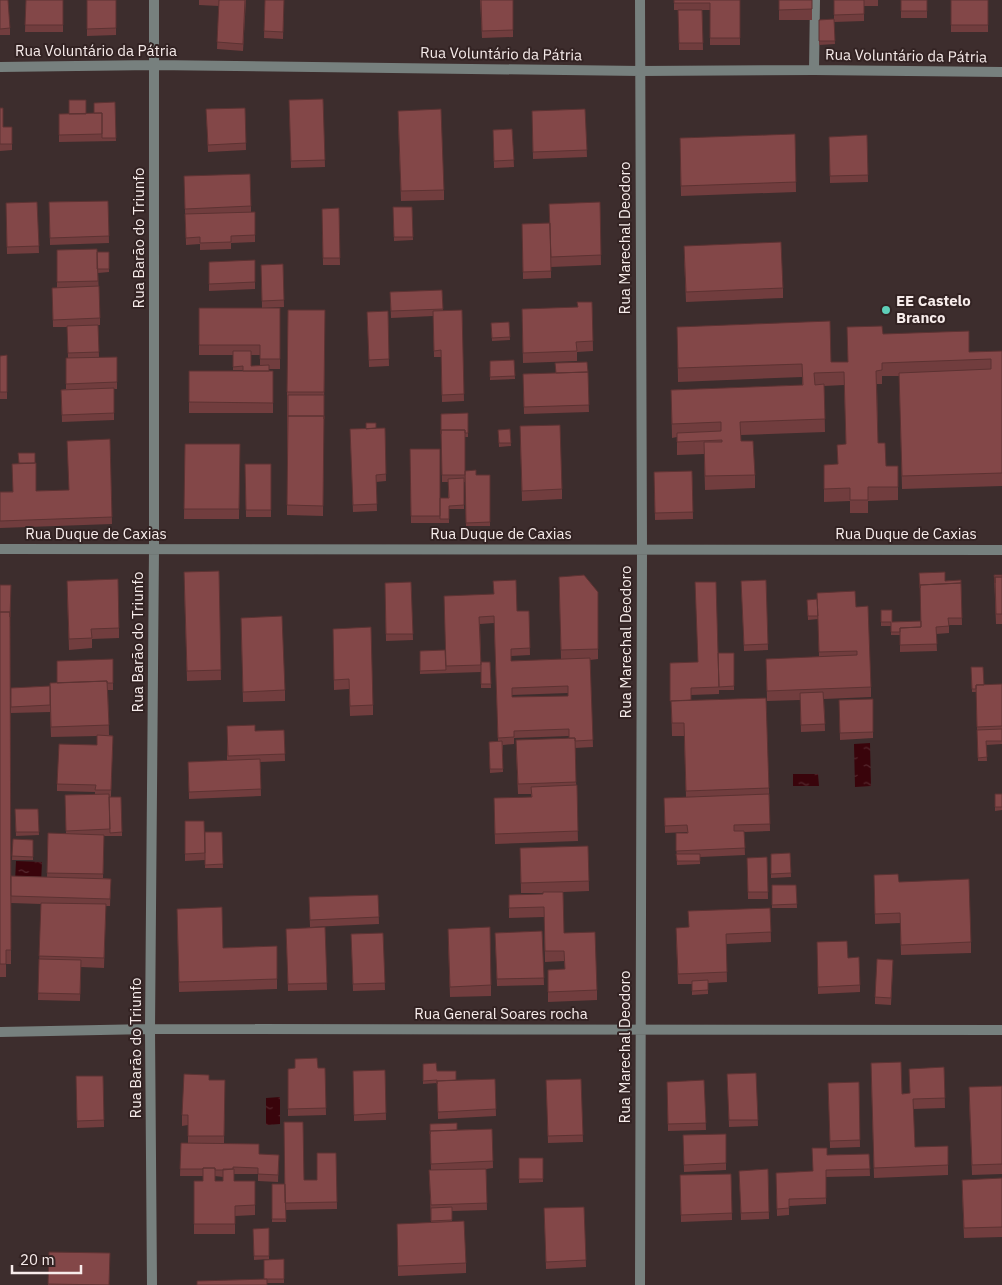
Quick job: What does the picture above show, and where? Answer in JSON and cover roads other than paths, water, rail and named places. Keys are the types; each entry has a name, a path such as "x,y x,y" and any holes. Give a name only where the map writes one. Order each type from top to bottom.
{"street":[{"name":"Rua Barão do Triunfo","path":"152,1285 150,1029 154,549 154,0"},
{"name":"Rua Marechal Deodoro","path":"640,0 642,549 640,1285"},
{"path":"814,70 815,0"},
{"name":"Rua Voluntário da Pátria","path":"0,67 154,65 640,71 1002,72"},
{"name":"Rua Duque de Caxias","path":"0,549 1002,550"},
{"name":"Rua General Soares rocha","path":"0,1032 150,1029 1002,1030"}],"water":[{"path":"870,743 871,786 855,787 854,744"},
{"path":"793,774 818,774 819,786 793,786"},
{"path":"16,861 42,862 41,883 15,882"},
{"path":"280,1097 280,1124 266,1125 266,1098"}],"place":[{"name":"EE Castelo Branco","path":"886,310"}]}
